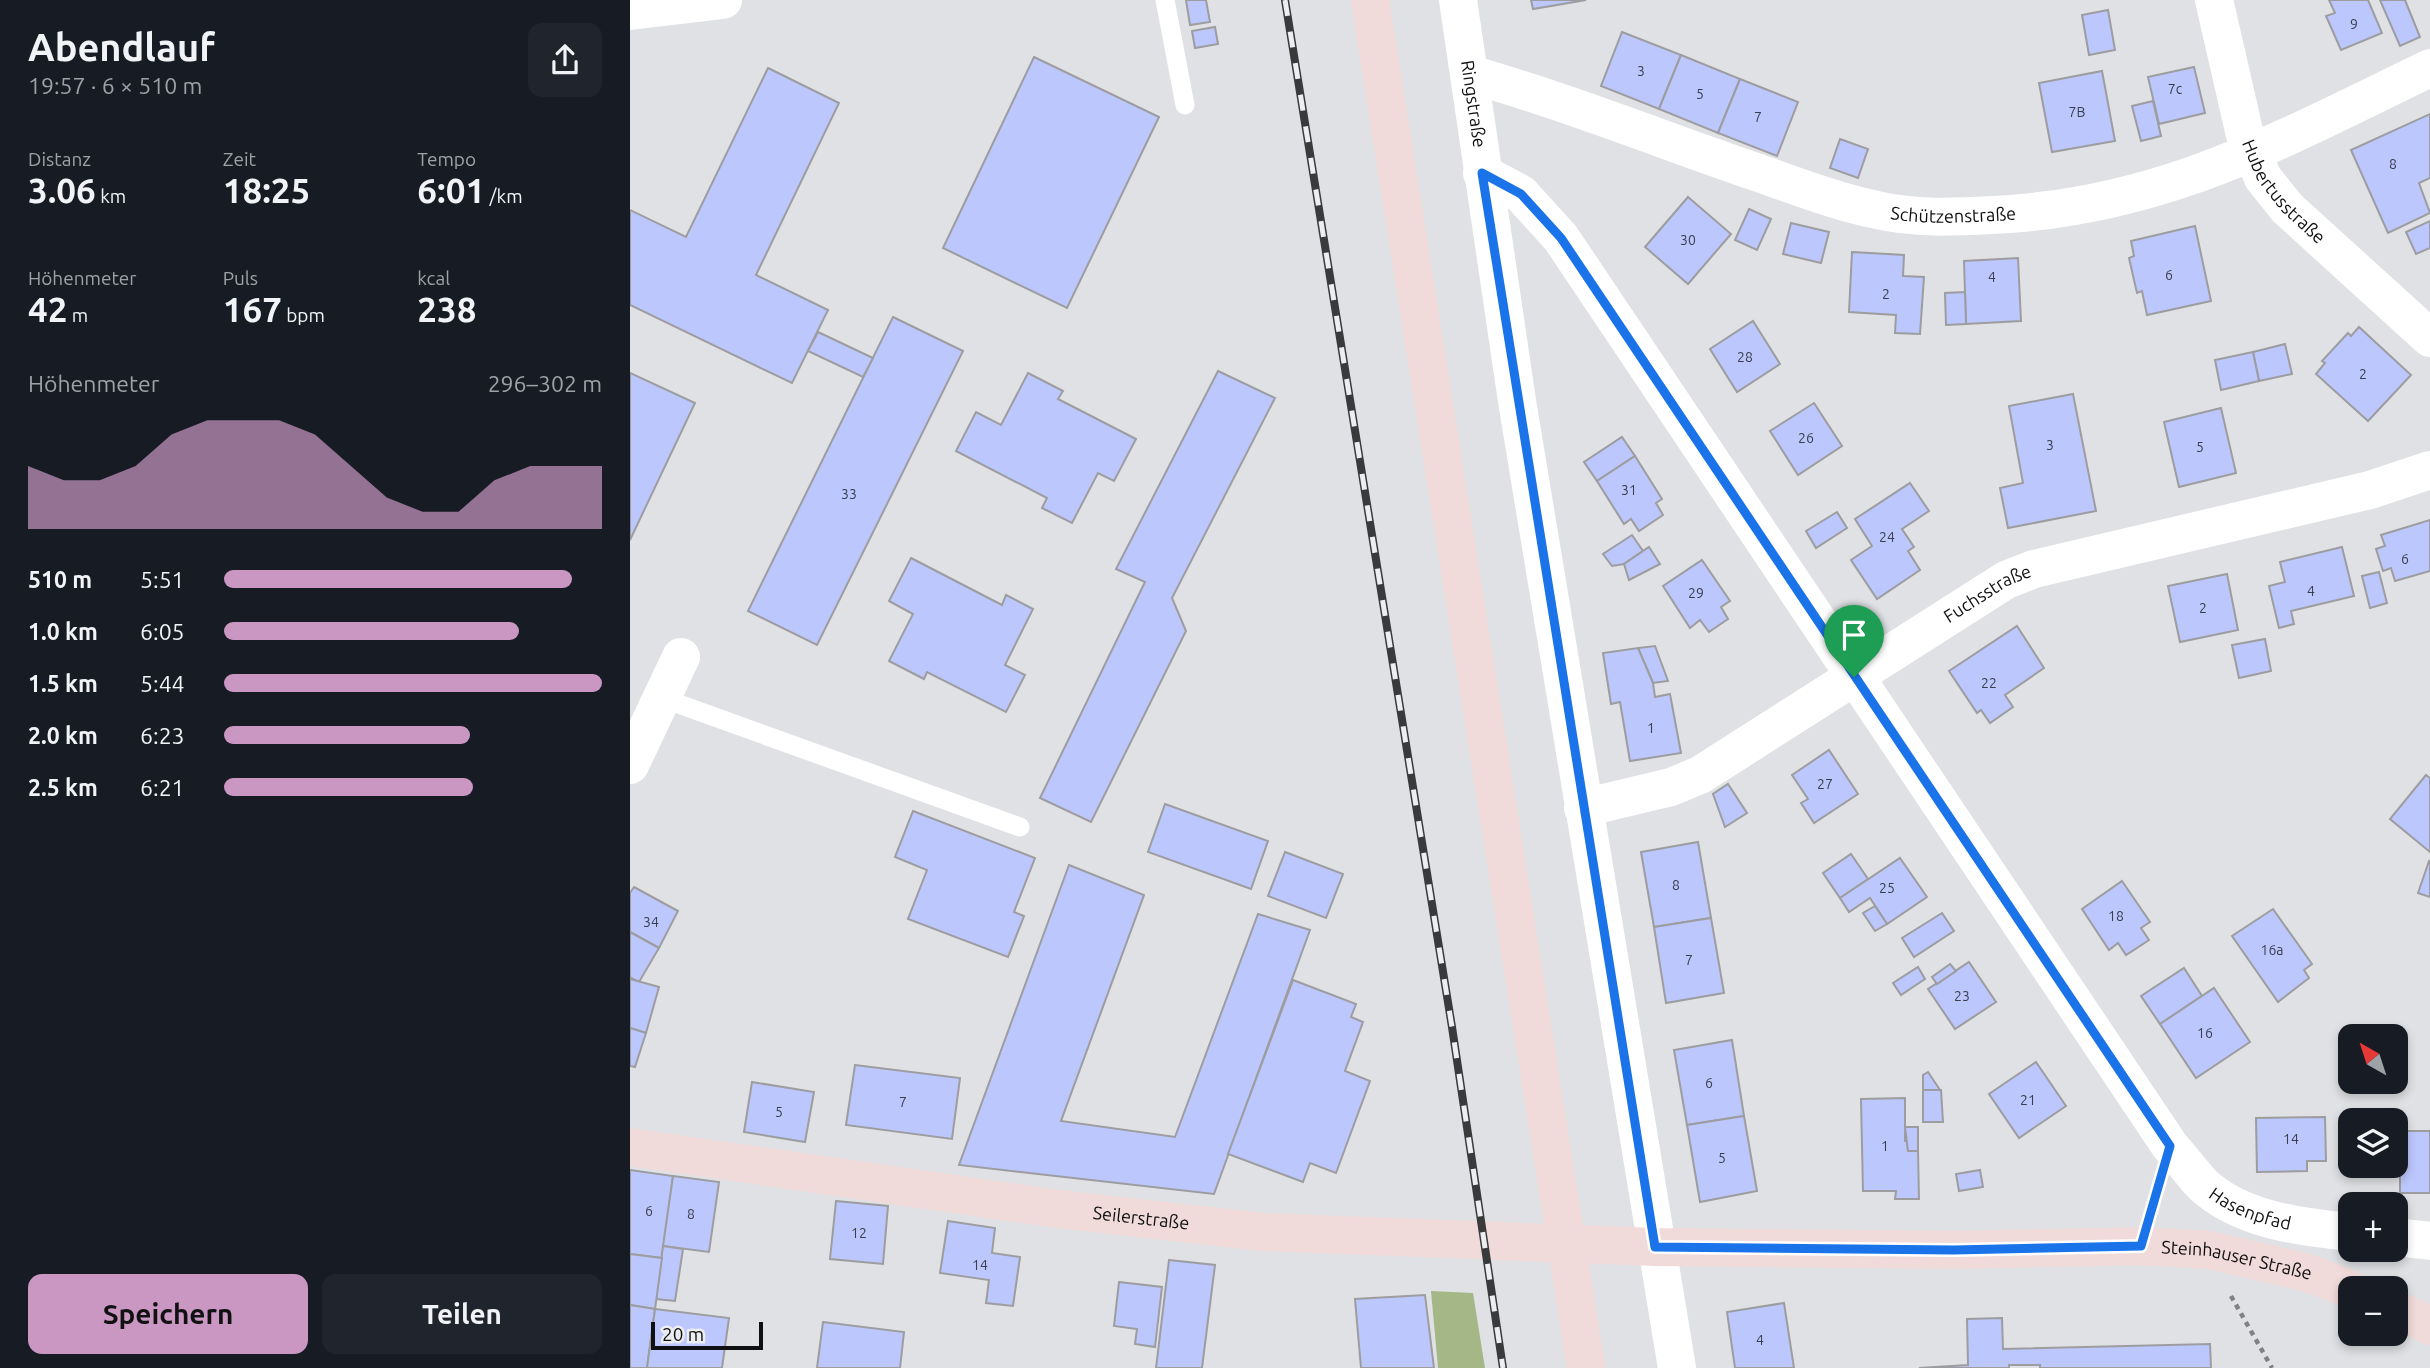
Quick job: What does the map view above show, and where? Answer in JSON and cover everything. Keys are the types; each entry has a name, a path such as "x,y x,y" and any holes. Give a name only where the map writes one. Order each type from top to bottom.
{"main road":[{"path":"1370,0 1586,1368"},
{"name":"Seilerstraße","path":"630,1147 1071,1211 1263,1232 1655,1247"},
{"name":"Steinhauser Straße","path":"1655,1247 1954,1250 2141,1246 2194,1250 2262,1261 2338,1285"},
{"path":"2408,1315 2430,1326"}],"street":[{"name":"Ringstraße","path":"1458,0 1482,173 1583,808 1677,1368"},
{"name":"Hubertusstraße","path":"2214,0 2251,154 2263,178 2287,208 2430,338"},
{"path":"630,11 704,1"},
{"name":"Schützenstraße","path":"1470,74 1578,107 1828,197 1879,211 1944,218 2037,213 2113,201 2181,182 2251,154 2430,68"},
{"name":"Hasenpfad","path":"1482,173 1521,194 1561,238 2170,1146 2203,1184 2231,1205 2262,1217 2338,1230"},
{"name":"Fuchsstraße","path":"1583,808 1671,788 1700,775 2006,580 2034,569 2356,494 2430,470"},
{"path":"630,765 681,657"},
{"path":"2408,1238 2430,1241"}],"lane":[{"path":"1165,0 1185,104"},
{"path":"662,698 1020,827"}],"path":[{"path":"2141,1246 2170,1146"},
{"path":"2194,1250 2224,1286 2272,1368"}],"green space":[{"path":"1431,1291 1473,1293 1485,1368 1438,1368"}],"building":[{"path":"1186,0 1206,0 1210,22 1190,25"},
{"path":"1531,0 1586,0 1533,9"},
{"path":"2329,0 2368,0 2382,33 2341,50 2326,16 2335,13"},
{"path":"2380,0 2405,0 2420,37 2400,46"},
{"path":"2108,10 2115,50 2089,55 2082,15"},
{"path":"1215,27 1218,44 1195,48 1192,31"},
{"path":"1622,32 1681,55 1659,109 1601,86"},
{"path":"1681,55 1740,79 1718,133 1659,109"},
{"path":"1034,57 1159,117 1067,308 943,248"},
{"path":"2194,67 2205,113 2159,124 2148,77"},
{"path":"768,68 839,103 756,275 828,310 792,383 630,305 630,210 686,237"},
{"path":"2102,71 2115,141 2052,152 2039,83"},
{"path":"1740,79 1798,102 1777,156 1718,133"},
{"path":"2153,101 2161,136 2141,141 2132,106"},
{"path":"2430,114 2430,178 2419,183 2430,213 2388,233 2351,150"},
{"path":"1840,139 1868,149 1858,178 1830,168"},
{"path":"1688,197 1731,234 1688,284 1645,247"},
{"path":"1749,209 1771,219 1757,250 1735,240"},
{"path":"2430,221 2430,248 2416,254 2406,232"},
{"path":"1791,223 1829,232 1821,263 1783,254"},
{"path":"2195,226 2211,301 2147,315 2142,291 2137,293 2129,258 2134,256 2131,241"},
{"path":"1852,252 1904,255 1903,276 1924,277 1920,334 1895,333 1896,315 1849,312"},
{"path":"2018,258 2021,321 1966,324 1964,261"},
{"path":"1965,292 1966,324 1946,325 1945,293"},
{"path":"893,317 963,351 817,645 748,611"},
{"path":"1753,321 1780,364 1737,392 1710,349"},
{"path":"2359,327 2411,375 2368,421 2316,374 2325,363 2322,361 2348,333 2351,336"},
{"path":"818,332 873,358 863,377 808,351"},
{"path":"2285,344 2292,374 2259,381 2253,352"},
{"path":"2253,352 2259,381 2221,390 2215,360"},
{"path":"1218,371 1275,398 1172,598 1186,631 1091,822 1040,798 1145,582 1116,569"},
{"path":"630,373 695,403 630,540"},
{"path":"1028,373 1063,391 1058,399 1136,439 1114,481 1098,473 1072,523 1042,508 1047,498 956,451 976,412 1001,425"},
{"path":"2073,394 2096,511 2008,528 2000,488 2023,483 2009,406"},
{"path":"1814,403 1842,446 1798,475 1770,431"},
{"path":"2221,408 2236,473 2179,487 2164,422"},
{"path":"1622,437 1635,456 1597,481 1584,462"},
{"path":"1635,456 1662,499 1656,503 1663,515 1639,531 1631,519 1624,524 1597,481"},
{"path":"1910,483 1929,511 1902,529 1914,547 1908,551 1920,570 1877,599 1851,560 1872,546 1855,519"},
{"path":"1837,512 1847,528 1816,548 1806,531"},
{"path":"2430,520 2430,571 2395,581 2391,568 2383,571 2376,549 2385,546 2381,535"},
{"path":"1632,535 1643,551 1624,564 1612,566 1603,554"},
{"path":"1649,547 1660,564 1629,580 1624,564"},
{"path":"2342,547 2354,596 2291,611 2294,624 2279,628 2269,586 2285,582 2280,562"},
{"path":"911,558 1002,605 1006,595 1033,609 1005,665 1025,675 1006,712 927,672 924,679 889,661 913,614 889,601"},
{"path":"1702,560 1730,601 1721,607 1728,619 1709,632 1700,620 1690,628 1663,586"},
{"path":"2379,572 2387,603 2370,608 2362,576"},
{"path":"2227,574 2238,630 2180,642 2168,586"},
{"path":"2017,626 2044,668 2005,695 2013,707 1990,723 1981,710 1977,713 1949,671"},
{"path":"2265,639 2271,671 2239,678 2232,645"},
{"path":"1655,646 1668,681 1653,683 1638,648"},
{"path":"1638,648 1653,683 1655,697 1670,694 1681,753 1630,761 1620,702 1611,704 1603,653"},
{"path":"1829,750 1858,794 1814,823 1801,803 1808,799 1792,775"},
{"path":"2426,775 2430,778 2430,852 2390,819"},
{"path":"1728,784 1747,813 1725,827 1713,794"},
{"path":"1165,804 1268,841 1251,889 1148,852"},
{"path":"913,811 1035,858 1014,912 1024,916 1008,957 908,919 927,870 895,857"},
{"path":"1698,842 1711,918 1654,927 1641,852"},
{"path":"1285,852 1343,874 1326,918 1268,896"},
{"path":"1851,854 1868,879 1840,898 1823,873"},
{"path":"1900,858 1927,897 1887,924 1870,898 1849,912 1840,898"},
{"path":"2430,862 2430,897 2418,893"},
{"path":"1069,865 1144,895 1061,1121 1175,1137 1258,914 1310,930 1214,1194 959,1165"},
{"path":"2122,881 2150,922 2141,928 2149,940 2126,955 2118,943 2109,950 2082,909"},
{"path":"634,887 678,911 659,948 630,932 630,893"},
{"path":"1875,906 1887,924 1875,931 1863,913"},
{"path":"2273,909 2312,964 2304,970 2309,978 2278,1002 2232,936"},
{"path":"1942,913 1954,931 1914,957 1902,938"},
{"path":"1711,918 1724,993 1666,1003 1654,927"},
{"path":"630,932 659,948 639,982 630,977"},
{"path":"1969,962 1996,1002 1955,1029 1928,989"},
{"path":"1950,964 1956,971 1937,984 1932,977"},
{"path":"1918,967 1925,979 1901,995 1893,983"},
{"path":"2184,968 2202,996 2160,1024 2141,996"},
{"path":"630,979 659,987 646,1033 630,1028"},
{"path":"1293,980 1356,1004 1351,1017 1363,1022 1345,1071 1370,1081 1336,1173 1310,1163 1303,1182 1228,1154"},
{"path":"2214,988 2250,1042 2196,1078 2160,1024"},
{"path":"630,1028 646,1033 635,1067 630,1066"},
{"path":"1732,1040 1744,1116 1687,1125 1674,1050"},
{"path":"2036,1062 2066,1106 2019,1138 1989,1094"},
{"path":"855,1065 960,1078 952,1139 846,1125"},
{"path":"1928,1072 1940,1090 1923,1090 1923,1075"},
{"path":"752,1082 814,1092 805,1142 744,1132"},
{"path":"1923,1090 1941,1090 1943,1122 1923,1122"},
{"path":"1905,1098 1905,1141 1908,1151 1918,1151 1919,1199 1895,1199 1896,1191 1863,1191 1861,1099"},
{"path":"1744,1116 1757,1191 1700,1202 1687,1125"},
{"path":"2325,1117 2326,1161 2307,1161 2307,1171 2257,1172 2256,1118"},
{"path":"1905,1127 1918,1127 1918,1151 1908,1151"},
{"path":"2408,1131 2430,1131 2430,1193 2400,1192 2400,1178 2408,1178"},
{"path":"630,1170 673,1176 662,1258 630,1254"},
{"path":"1980,1170 1983,1187 1959,1191 1956,1174"},
{"path":"673,1176 719,1182 709,1252 663,1246"},
{"path":"836,1201 888,1206 883,1264 830,1259"},
{"path":"948,1221 995,1228 992,1253 1020,1257 1013,1306 986,1303 989,1280 940,1273"},
{"path":"663,1246 683,1249 675,1301 656,1299"},
{"path":"630,1254 662,1258 655,1309 630,1305"},
{"path":"1169,1260 1215,1265 1202,1368 1156,1368"},
{"path":"1119,1282 1162,1287 1155,1347 1135,1344 1137,1329 1114,1326"},
{"path":"1425,1295 1434,1368 1361,1368 1355,1299"},
{"path":"1784,1303 1794,1368 1735,1368 1727,1312"},
{"path":"630,1305 655,1309 647,1368 630,1368"},
{"path":"655,1309 729,1318 722,1368 647,1368"},
{"path":"2002,1318 2003,1349 2210,1344 2211,1368 2040,1368 2040,1365 2009,1365 2009,1368 1919,1368 1968,1365 1967,1319"},
{"path":"823,1322 904,1332 900,1368 817,1368"}],"railway":[{"path":"1285,0 1452,1027 1503,1368"}],"route":[{"path":"1482,173 1521,194 1561,238 1854,677 2170,1146 2141,1246 1954,1250 1655,1247 1482,173"}]}
